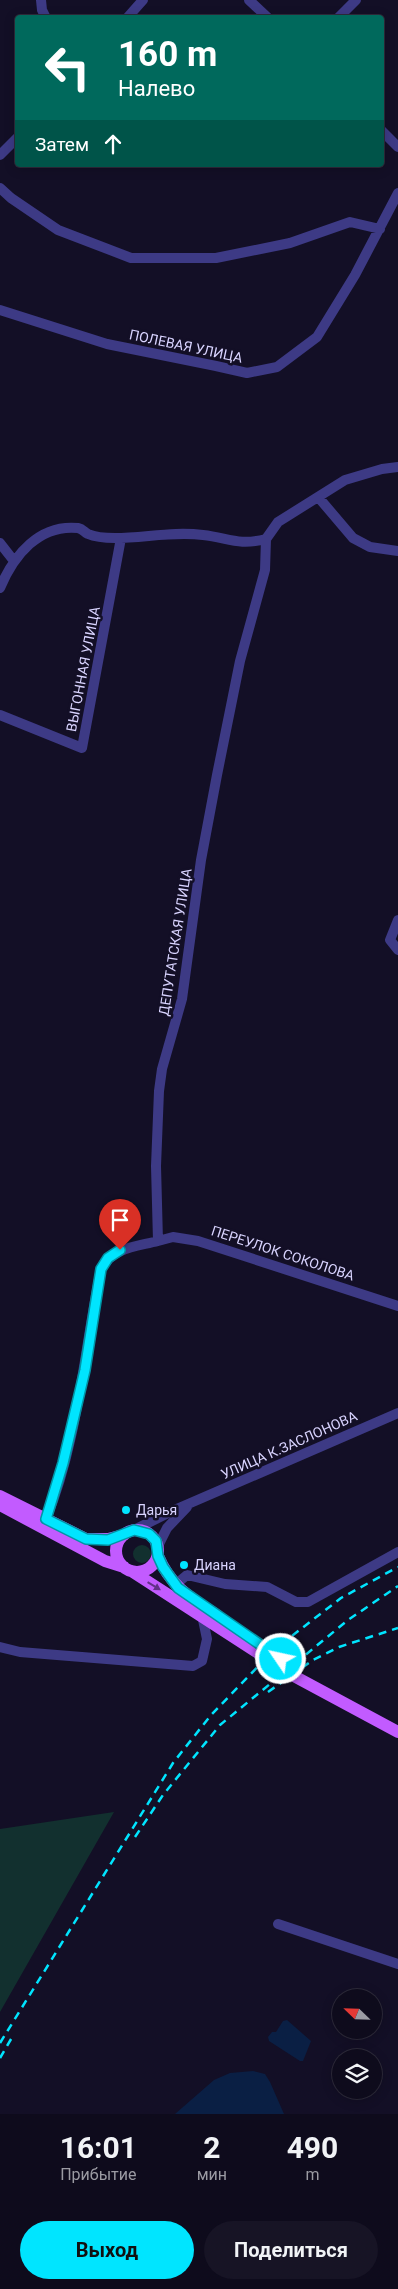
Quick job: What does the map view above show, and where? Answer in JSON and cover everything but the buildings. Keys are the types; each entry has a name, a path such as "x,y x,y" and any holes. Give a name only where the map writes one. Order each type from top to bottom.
{"main road":[{"path":"0,1496 86,1539 108,1540 129,1533 149,1534 175,1585 290,1665 398,1724"},
{"path":"0,1505 105,1562 128,1570 143,1572 149,1569 158,1551"},
{"path":"129,1533 118,1544 116,1551 119,1562 128,1570 202,1615 292,1675 398,1732"}],"street":[{"path":"41,0 45,15"},
{"path":"130,15 142,0"},
{"path":"249,0 265,15"},
{"path":"341,15 356,0"},
{"path":"384,133 398,147"},
{"path":"0,155 15,139"},
{"path":"0,188 10,198 58,230 131,258 216,258 290,243 350,222 380,229"},
{"name":"ПОЛЕВАЯ УЛИЦА","path":"0,310 107,344 246,373 277,366 317,337 343,296 398,193"},
{"path":"0,588 14,561 37,537 62,528 81,528 88,534 108,538 161,534 203,535 250,544 266,539 278,522 345,480 382,469 398,467"},
{"path":"319,498 353,538 370,547 398,551"},
{"name":"ВЫГОННАЯ УЛИЦА","path":"0,715 82,748 121,538"},
{"name":"ДЕПУТАТСКАЯ УЛИЦА","path":"158,1241 157,1140 162,1069 182,999 200,869 215,784 236,678 265,570 266,539"},
{"path":"0,543 14,561"},
{"path":"398,920 390,940 398,950"},
{"name":"ПЕРЕУЛОК СОКОЛОВА","path":"158,1241 173,1237 198,1241 398,1306"},
{"path":"46,1519 63,1463 85,1370 101,1269 108,1258 120,1250 158,1241"},
{"name":"УЛИЦА К.ЗАСЛОНОВА","path":"129,1533 192,1503 398,1413"},
{"name":"УЛИЦА К.ЗАСЛОНОВА","path":"158,1551 167,1528 192,1503"},
{"path":"175,1585 187,1576 225,1584 267,1588 296,1602 308,1602 398,1552"},
{"path":"0,1647 20,1652 193,1666 202,1661 207,1640 202,1615"},
{"path":"278,1924 398,1964"}],"green space":[{"path":"142,1545 148,1548 151,1554 148,1560 142,1563 136,1560 133,1554 136,1548"},
{"path":"114,1812 0,2012 0,1829"}],"water":[{"path":"287,2020 311,2041 303,2061 300,2061 269,2041 268,2037 272,2032 276,2032 283,2021"},
{"path":"253,2071 265,2074 284,2114 175,2114 214,2080 230,2073"}],"railway":[{"path":"0,2043 173,1763 211,1715 275,1649 341,1598 398,1567"},
{"path":"135,1837 163,1795 220,1725 348,1620 398,1586"},
{"path":"268,1692 313,1660 339,1647 398,1628"},
{"path":"0,2058 14,2034"}],"place":[{"name":"Дарья","path":"126,1510"},
{"name":"Диана","path":"184,1565"}],"route":[{"path":"120,1250 108,1258 101,1269 85,1370 63,1463 46,1519 86,1539 108,1540 134,1530 147,1532 156,1541 158,1556 163,1567 178,1588 281,1659"}]}
